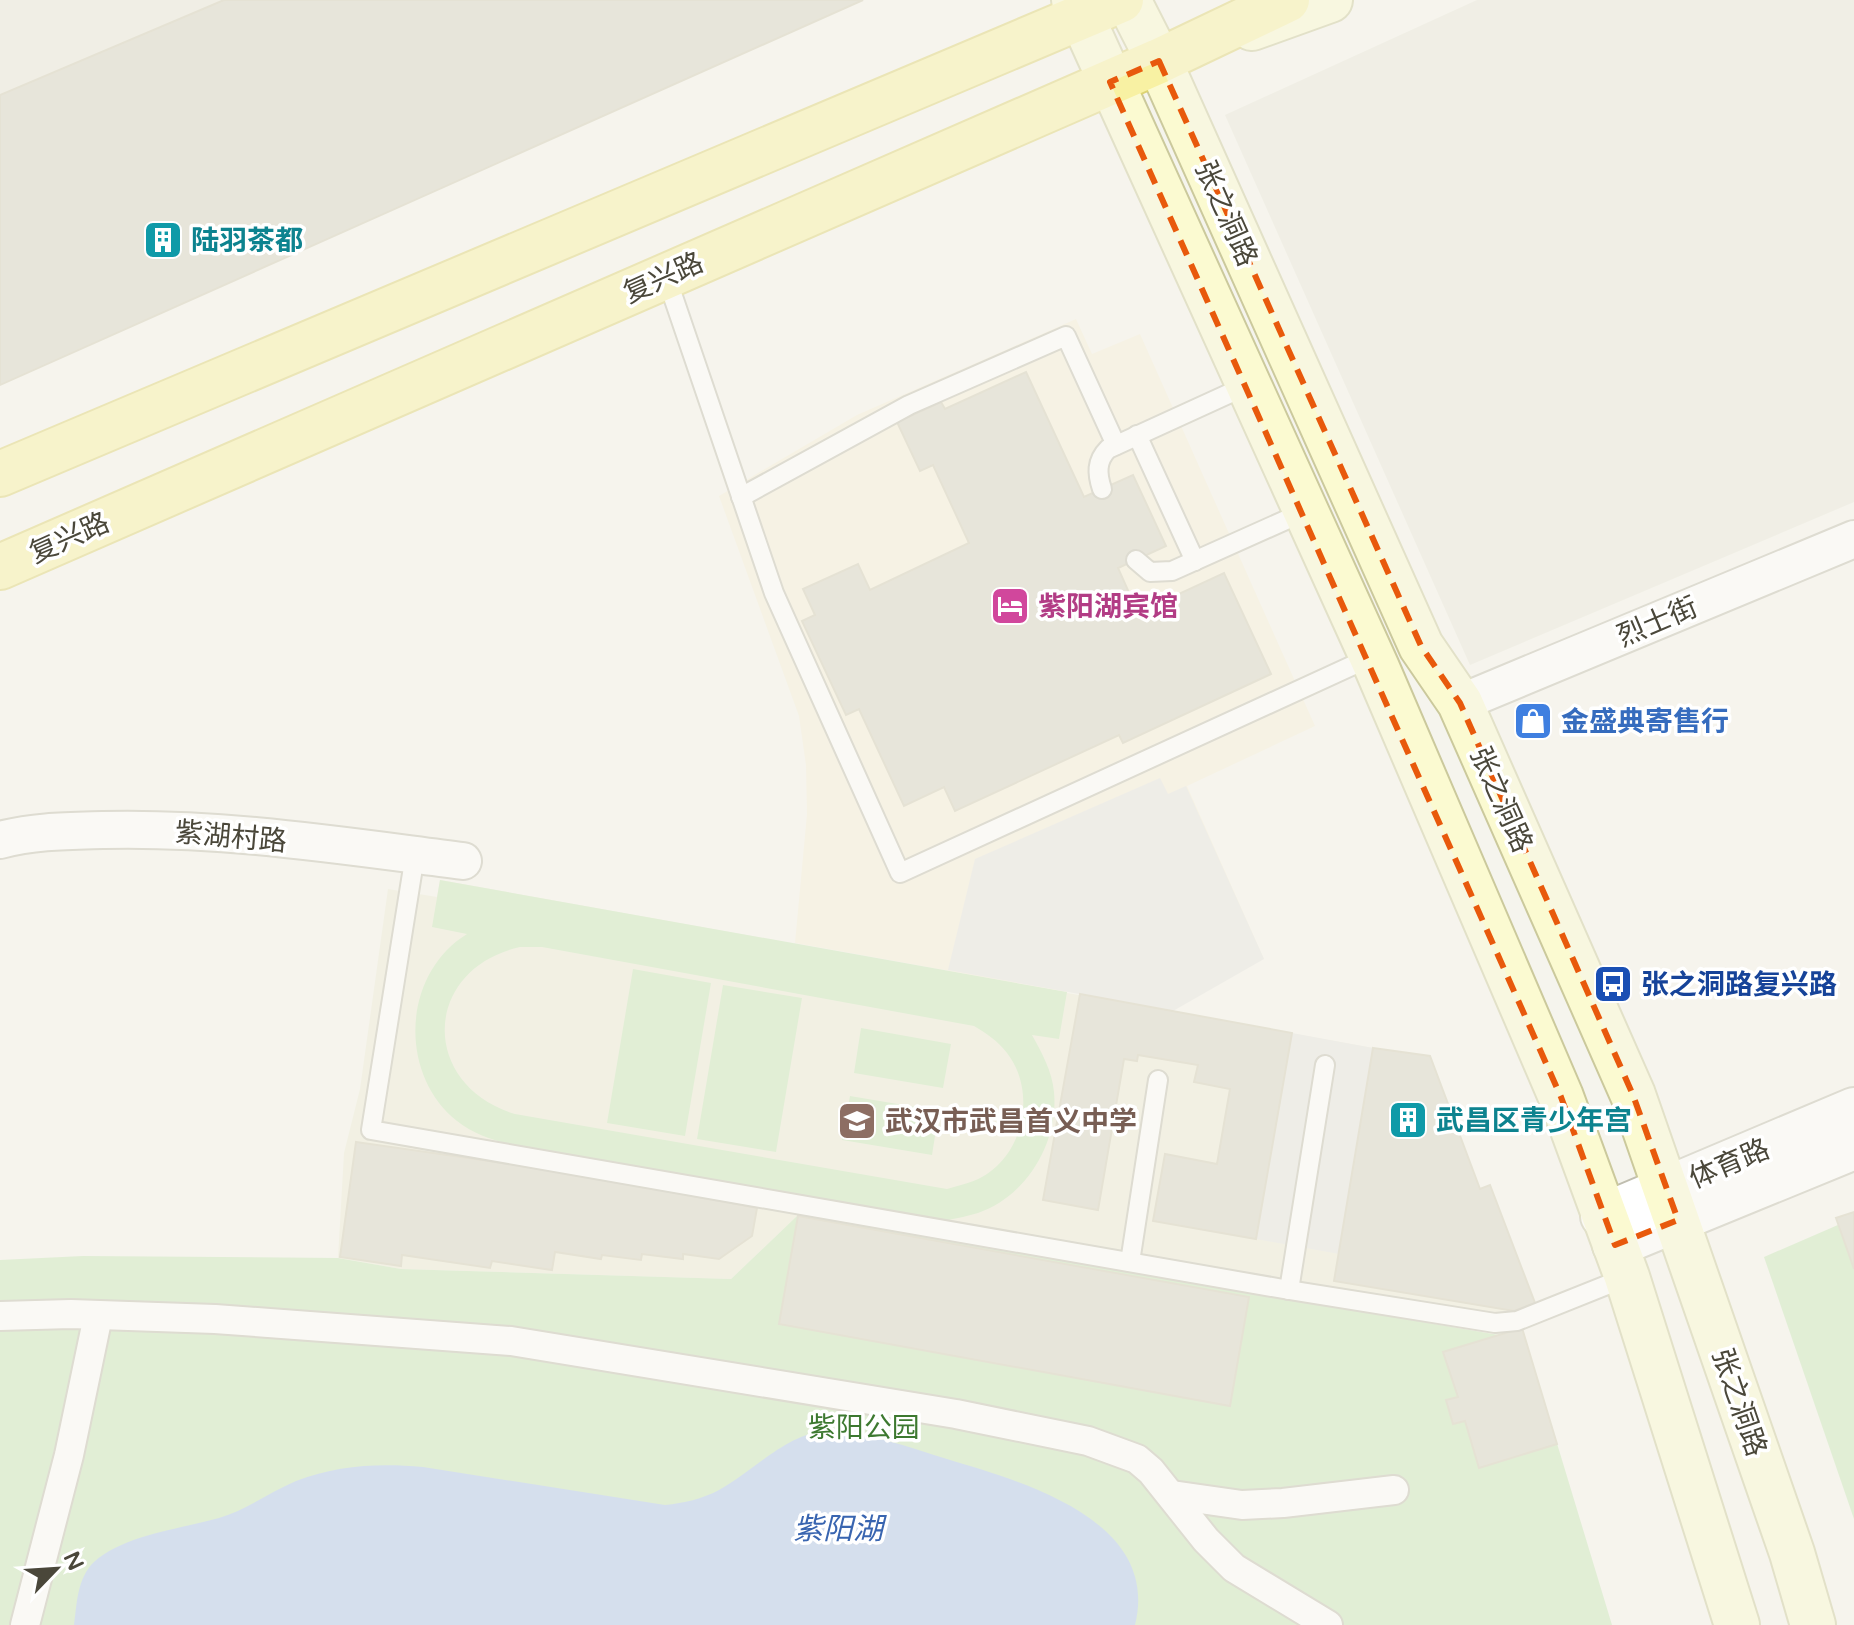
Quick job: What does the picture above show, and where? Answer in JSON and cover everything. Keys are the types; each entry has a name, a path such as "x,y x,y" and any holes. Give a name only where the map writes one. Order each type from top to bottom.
{"main road":[{"path":"0,474 1077,8 1121,0"},
{"name":"张之洞路","path":"1128,0 1159,61 1421,646 1460,703 1633,1095 1792,1553 1813,1625"},
{"path":"1159,61 1287,0"},
{"name":"复兴路","path":"0,567 1159,61 1330,0"},
{"name":"张之洞路","path":"1077,8 1371,657 1561,1097 1615,1246 1737,1625"}],"street":[{"name":"烈士街","path":"1460,703 1854,539"},
{"name":"紫湖村路","path":"0,840 28,833 139,829 220,834 463,861"},
{"name":"体育路","path":"1672,1205 1854,1110"},
{"path":"1615,1246 1672,1205 1854,1147"},
{"path":"0,1316 40,1313 215,1319 511,1341 956,1414 1106,1446 1137,1459 1234,1568 1328,1625"},
{"path":"25,1625 69,1455 98,1316"},
{"path":"1172,1495 1242,1505 1394,1490"}],"lane":[{"path":"666,276 774,593 900,873 1371,657"},
{"path":"741,497 909,405 1066,336 1116,445"},
{"path":"1102,489 1097,472 1100,462 1104,454 1116,445 1249,385"},
{"path":"1137,435 1195,561"},
{"path":"1136,560 1142,567 1158,573 1172,571 1306,511"},
{"path":"415,855 371,1130 1289,1290 1504,1323 1539,1313 1615,1246"},
{"path":"1289,1290 1325,1065"},
{"path":"1130,1262 1158,1080"}],"highlighted area":[{"path":"1159,61 1421,646 1460,703 1633,1095 1678,1220 1615,1245 1561,1097 1110,82"}],"shaded area":[{"path":"0,0 224,0 0,95"},
{"path":"1477,0 1854,0 1854,502 1470,665 1225,115"},
{"name":"紫阳湖宾馆","path":"1076,319 1092,354 1140,334 1315,726 1187,786 1264,959 1067,992 795,943 807,814 806,765 799,716 719,496 857,415"},
{"path":"1160,778 1168,794 1186,786 1264,959 1173,1011 948,970 975,859"},
{"name":"武汉市武昌首义中学","path":"440,880 1373,1048 1334,1280 1514,1311 1535,1303 1539,1313 1522,1328 1499,1335 798,1215 731,1279 401,1269 338,1258 344,1153 360,1089 388,889 437,897"},
{"path":"1292,1033 1373,1048 1339,1254 1256,1239"}],"green space":[{"path":"440,880 1067,992 1059,1039 1032,1035 1049,1069 1054,1092 1051,1130 1045,1148 1036,1165 1011,1194 978,1213 948,1220 488,1138 457,1121 438,1101 425,1078 417,1052 416,1025 420,998 430,973 445,952 467,934 432,927","holes":["520,947 542,947 974,1026 1000,1045 1016,1067 1023,1100 1018,1134 1011,1149 987,1174 947,1189 515,1114 484,1099 462,1079 449,1054 445,1028 450,1002 464,978 488,959"]},
{"path":"633,969 711,983 685,1136 607,1123"},
{"path":"723,985 802,998 776,1152 697,1139"},
{"path":"861,1028 951,1044 943,1088 854,1073"},
{"path":"850,1096 939,1111 932,1155 842,1140"},
{"name":"紫阳公园","path":"798,1215 1499,1335 1522,1328 1612,1625 0,1625 0,1260 83,1256 338,1258 401,1269 731,1279"},
{"path":"1854,1218 1854,1519 1764,1257"}],"water":[{"name":"紫阳湖","path":"829,1430 874,1437 978,1468 1047,1494 1079,1511 1107,1532 1127,1558 1138,1589 1135,1625 74,1625 84,1576 88,1568 106,1553 136,1539 229,1515 296,1481 327,1472 375,1465 423,1467 665,1505 713,1493 785,1445"}],"building":[{"name":"陆羽茶都","path":"224,0 863,0 0,385 0,95"},
{"path":"1026,372 1084,497 1133,475 1166,546 1118,568 1138,613 1224,573 1271,674 1123,743 1119,735 955,811 944,787 904,806 859,709 846,715 802,621 815,615 803,589 858,564 870,590 969,543 933,465 920,471 897,422 941,402 945,409"},
{"path":"1080,994 1292,1033 1256,1239 1153,1221 1165,1154 1217,1164 1230,1089 1194,1082 1198,1065 1138,1055 1137,1061 1124,1059 1098,1210 1043,1200"},
{"name":"武昌区青少年宫","path":"1373,1048 1430,1056 1480,1189 1490,1185 1535,1303 1514,1311 1334,1281"},
{"path":"356,1142 566,1172 757,1208 752,1236 719,1259 683,1254 683,1259 642,1254 641,1260 602,1255 601,1259 555,1252 552,1270 492,1261 490,1268 402,1255 401,1266 340,1257"},
{"path":"1854,1212 1854,1269 1836,1218"},
{"path":"798,1216 1249,1297 1230,1406 779,1324"},
{"path":"1522,1328 1557,1444 1479,1468 1465,1421 1453,1424 1446,1400 1458,1397 1443,1352"}],"place":[{"name":"陆羽茶都","path":"163,240"},
{"name":"紫阳湖宾馆","path":"1010,606"},
{"name":"金盛典寄售行","path":"1533,721"},
{"name":"张之洞路复兴路","path":"1613,984"},
{"name":"武昌区青少年宫","path":"1408,1120"},
{"name":"武汉市武昌首义中学","path":"857,1121"}]}
